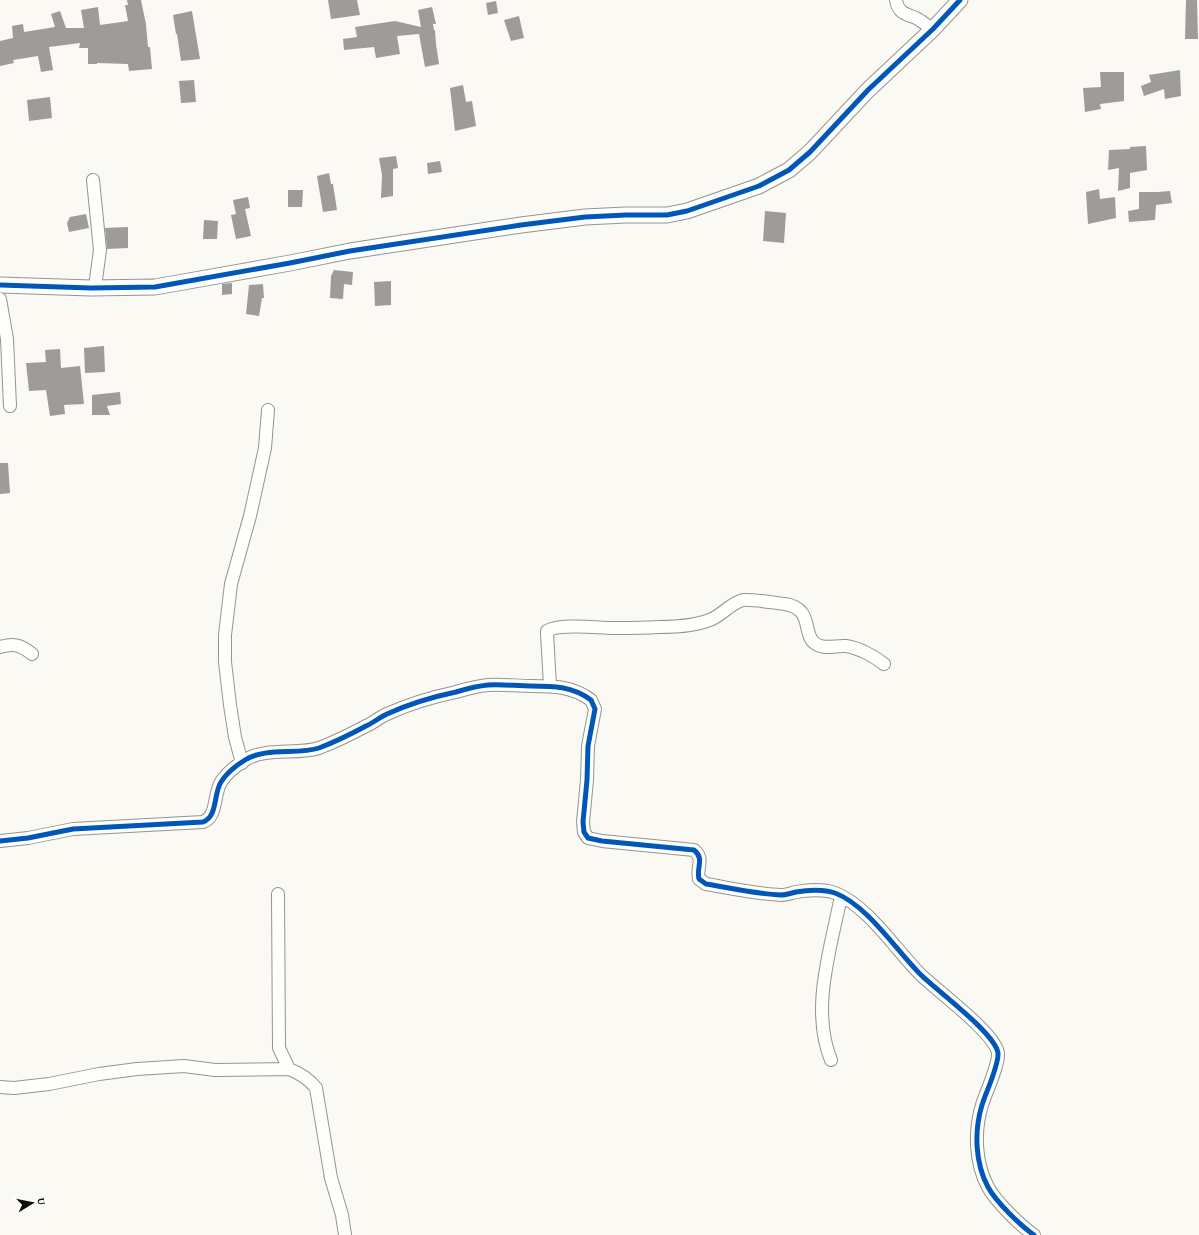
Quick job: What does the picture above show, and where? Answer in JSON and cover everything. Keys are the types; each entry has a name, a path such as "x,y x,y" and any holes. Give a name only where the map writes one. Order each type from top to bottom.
{"street":[{"path":"896,0 897,6 903,14 916,18 933,29"},
{"path":"0,285 155,287 350,251 578,218 667,215 687,212 759,186 789,170 810,152 868,90 933,29 960,0"},
{"path":"93,180 100,250 95,287"},
{"path":"0,300 6,339 10,406"},
{"path":"242,763 235,737 230,704 225,662 225,635 231,584 250,516 265,448 268,410"},
{"path":"550,686 547,633 551,629 569,626 614,628 671,627 704,622 735,604 746,600 787,605 797,609 802,613 806,621 809,634 815,644 823,647 848,646 870,655 884,664"},
{"path":"0,647 12,645 24,647 32,654"},
{"path":"0,841 28,838 73,829 203,822 210,818 220,783 249,758 284,751 307,751 318,748 366,726 386,714 424,699 487,685 550,686 572,690 591,700 594,706 588,746 583,822 584,832 588,838 602,841 694,850 700,859 698,879 706,884 766,894 783,895 812,890 833,892 858,907 920,974 946,996 987,1035 995,1045 998,1052 998,1061 978,1122 977,1154 988,1188 1006,1210 1034,1235"},
{"path":"278,894 279,1048 289,1069"},
{"path":"831,1060 826,1048 822,997 841,896"},
{"path":"0,1087 14,1088 48,1084 99,1074 145,1068 184,1066 215,1070 289,1069 311,1082 316,1088 331,1178 342,1215 345,1235"}],"building":[{"path":"127,0 141,0 146,24 148,47 150,47 152,69 129,71 128,64 88,64 88,48 79,48 80,43 49,47 53,70 41,72 38,56 13,60 14,63 0,66 0,41 13,38 12,26 23,24 24,32 55,27 51,14 60,11 66,28 84,28 81,10 98,7 100,25 128,21 125,5 128,5"},
{"path":"328,0 357,0 360,15 331,19"},
{"path":"1186,0 1197,0 1198,39 1185,39"},
{"path":"496,1 498,13 488,15 486,3"},
{"path":"432,7 436,24 433,24 439,64 425,67 419,34 397,36 400,54 376,58 374,47 344,50 343,39 357,37 355,27 395,21 421,27 418,10"},
{"path":"192,11 200,59 181,61 173,15"},
{"path":"519,16 524,38 511,41 504,20"},
{"path":"1180,70 1181,96 1165,99 1164,89 1144,96 1141,86 1151,82 1149,75"},
{"path":"1100,72 1124,72 1124,101 1100,104 1101,109 1085,112 1083,88 1101,87"},
{"path":"194,80 196,102 181,103 179,81"},
{"path":"463,85 466,102 472,101 476,126 455,131 450,88"},
{"path":"50,97 52,118 29,121 27,100"},
{"path":"1146,146 1147,170 1130,173 1130,188 1118,191 1119,168 1108,170 1109,150 1130,149 1130,147"},
{"path":"396,156 398,168 393,169 393,196 381,198 382,175 379,158"},
{"path":"440,161 442,172 428,174 427,163"},
{"path":"329,173 331,184 333,184 337,210 323,212 317,176"},
{"path":"1099,189 1100,199 1115,197 1116,218 1088,224 1086,192"},
{"path":"288,190 303,190 302,207 288,207"},
{"path":"1170,191 1172,203 1156,205 1155,220 1129,222 1128,211 1139,209 1139,192"},
{"path":"248,197 250,208 245,209 251,236 236,239 231,215 236,214 233,200"},
{"path":"765,211 786,213 784,243 763,241"},
{"path":"86,214 89,228 69,232 67,223 70,217"},
{"path":"204,220 218,221 217,239 203,239"},
{"path":"128,227 128,248 107,249 105,228"},
{"path":"334,270 353,272 352,285 344,284 343,299 330,298 331,276"},
{"path":"391,281 391,305 375,306 374,282"},
{"path":"232,283 232,294 222,295 222,284"},
{"path":"263,284 264,298 262,298 259,316 246,314 249,285"},
{"path":"104,346 105,372 85,373 84,348"},
{"path":"60,349 61,368 80,366 84,404 64,405 65,414 50,416 46,390 29,391 26,363 46,362 45,350"},
{"path":"120,392 121,404 107,406 110,415 92,415 92,395"},
{"path":"0,463 8,463 10,493 0,494"}],"cycle path":[{"path":"0,285 91,288 155,287 350,251 521,225 585,217 667,215 687,211 759,186 789,170 810,152 868,90 933,29 960,0"},
{"path":"0,841 28,838 73,829 203,822 211,815 219,787 223,779 239,764 253,756 272,752 301,751 319,748 369,725 384,715 404,707 484,685 547,686 569,689 577,692 591,700 595,709 588,746 587,780 583,822 584,832 588,838 602,841 694,850 700,860 698,871 699,879 706,884 753,892 783,895 800,891 816,890 835,893 847,899 870,918 920,974 987,1034 998,1053 998,1058 979,1115 977,1147 980,1168 988,1187 997,1200 1022,1226 1034,1235"}]}
